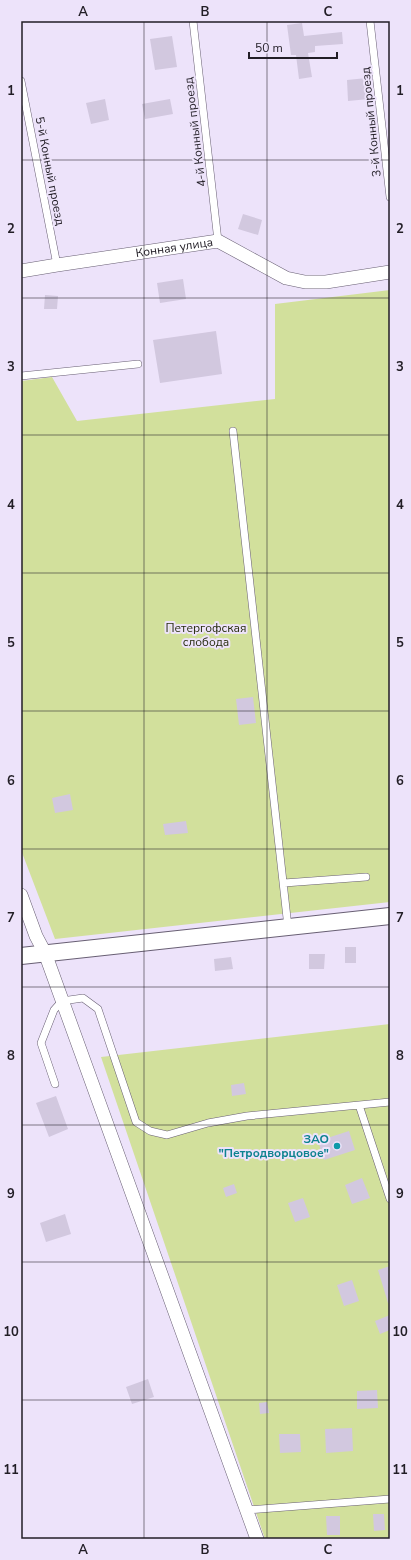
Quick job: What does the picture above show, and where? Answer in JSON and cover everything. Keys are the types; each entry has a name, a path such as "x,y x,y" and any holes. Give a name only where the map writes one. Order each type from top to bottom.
{"street":[{"name":"Конная улица","path":"21,271 218,241 286,278 305,282 326,282 390,272"},
{"path":"21,895 36,936 45,953 257,1539"},
{"path":"21,956 390,916"}],"lane":[{"name":"4-й Конный проезд","path":"193,21 218,241"},
{"name":"3-й Конный проезд","path":"370,21 390,197"},
{"name":"5-й Конный проезд","path":"21,81 57,265"},
{"path":"21,376 138,364"},
{"path":"233,431 288,926"},
{"path":"284,883 366,877"},
{"path":"55,1084 41,1043 54,1010 62,1000 83,998 98,1009 136,1122 150,1131 167,1135 208,1123 247,1116 390,1102"},
{"path":"359,1105 390,1199"},
{"path":"247,1510 390,1499"}],"green space":[{"name":"Петергофская слобода","path":"390,290 390,902 55,939 21,850 21,381 52,377 77,421 275,399 275,304"},
{"path":"390,1024 390,1539 265,1539 101,1057"}],"building":[{"path":"302,23 304,36 342,32 343,44 315,46 315,52 308,53 312,77 299,79 296,55 291,55 287,25"},
{"path":"172,36 177,67 155,70 150,39"},
{"path":"367,78 369,99 348,101 347,80"},
{"path":"105,99 109,120 91,124 86,103"},
{"path":"170,99 173,114 145,119 142,104"},
{"path":"243,214 262,220 258,235 238,229"},
{"path":"183,279 186,299 160,303 157,283"},
{"path":"45,295 58,296 57,309 44,309"},
{"path":"216,331 222,374 160,383 153,340"},
{"path":"253,697 256,723 239,725 236,699"},
{"path":"70,794 73,810 55,813 52,798"},
{"path":"186,821 188,833 165,835 163,824"},
{"path":"345,947 356,947 356,963 345,963"},
{"path":"309,954 325,954 324,969 309,969"},
{"path":"231,957 233,969 215,971 214,959"},
{"path":"244,1083 246,1094 232,1096 231,1085"},
{"path":"56,1096 68,1129 49,1137 36,1103"},
{"name":"ЗАО \"Петродворцовое\"","path":"349,1131 355,1150 324,1160 318,1141"},
{"path":"362,1178 370,1198 352,1204 345,1185"},
{"path":"234,1184 237,1193 226,1197 223,1188"},
{"path":"303,1198 310,1217 295,1222 288,1203"},
{"path":"65,1214 71,1234 46,1242 40,1223"},
{"path":"390,1266 390,1303 388,1303 378,1270"},
{"path":"352,1280 359,1301 344,1306 337,1285"},
{"path":"390,1315 390,1330 380,1334 375,1321"},
{"path":"148,1379 154,1397 132,1404 126,1387"},
{"path":"377,1390 378,1408 357,1409 357,1391"},
{"path":"267,1402 269,1413 260,1414 259,1403"},
{"path":"352,1428 353,1451 326,1453 325,1429"},
{"path":"279,1434 300,1434 301,1452 280,1453"},
{"path":"373,1514 384,1514 385,1530 374,1531"},
{"path":"326,1516 340,1516 340,1535 327,1535"}],"place":[{"name":"ЗАО \"Петродворцовое\"","path":"337,1146"}]}
